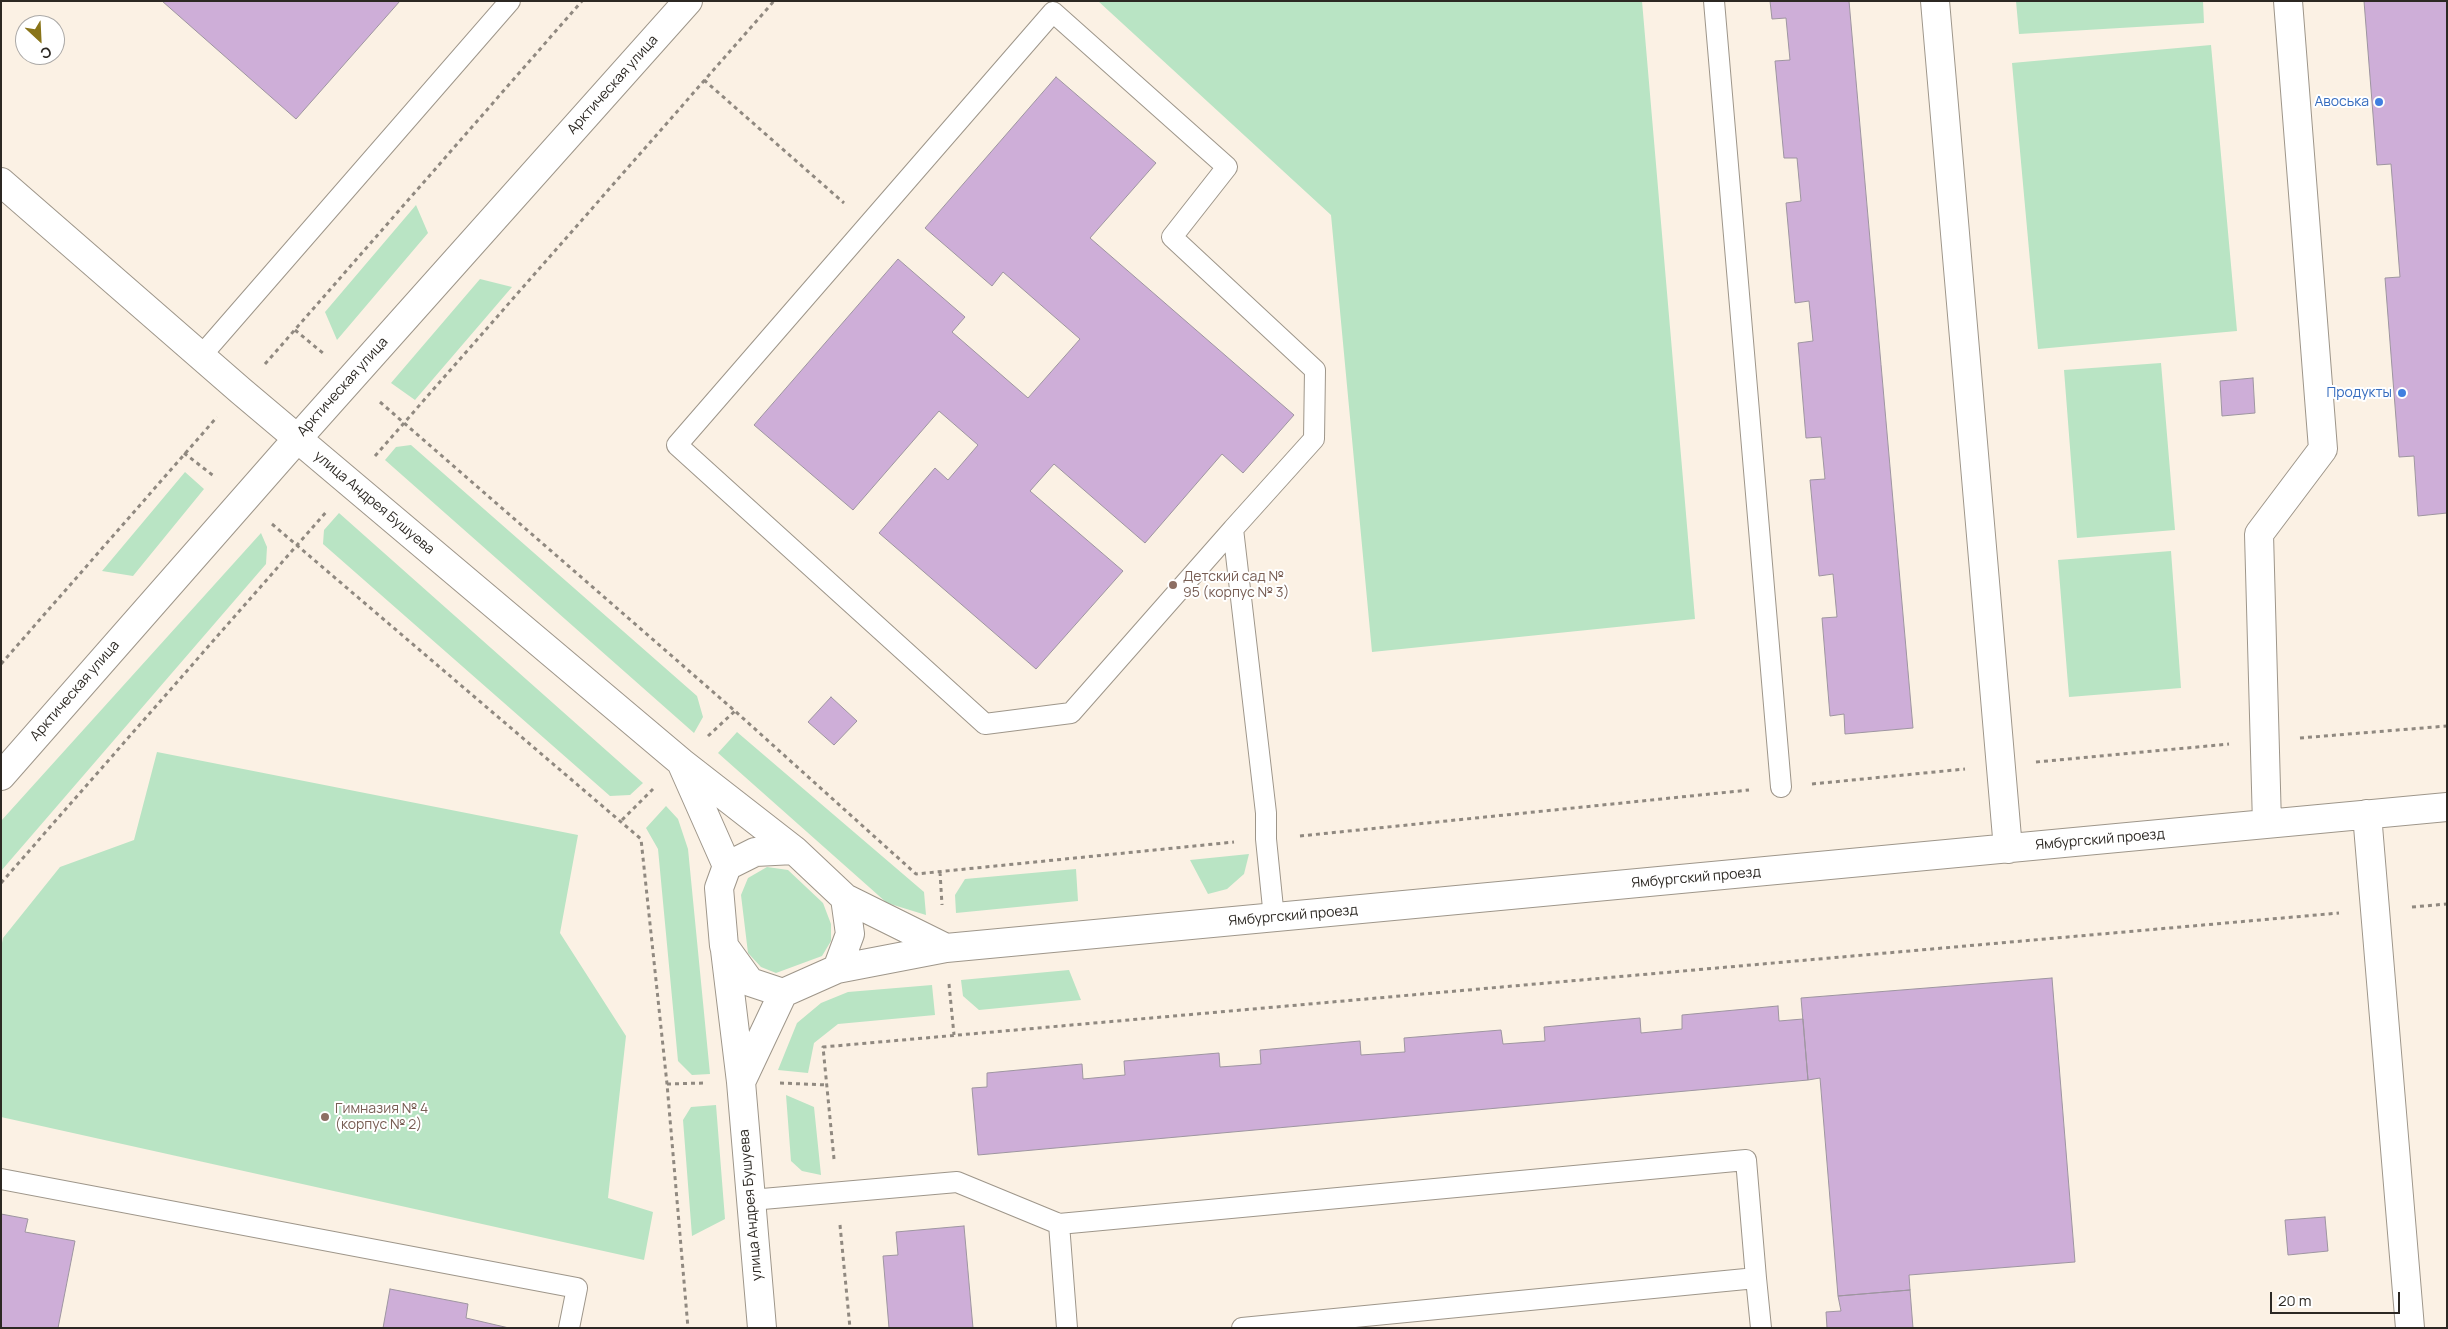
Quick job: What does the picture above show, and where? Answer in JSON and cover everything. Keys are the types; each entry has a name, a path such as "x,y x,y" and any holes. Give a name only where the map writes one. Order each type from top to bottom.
{"street":[{"name":"Арктическая улица","path":"1,776 297,439 688,1"},
{"path":"1935,1 2008,849"},
{"path":"2267,824 2259,534 2324,449 2288,1"},
{"name":"улица Андрея Бушуева","path":"1,182 297,439 352,483 681,762 794,850"},
{"path":"681,762 727,866"},
{"name":"Ямбургский проезд","path":"837,969 946,948 2447,807"},
{"path":"2367,814 2410,1328"},
{"path":"783,993 750,982 724,946 719,888 727,866 755,852 794,850 845,898 946,948"},
{"path":"741,1082 783,993 837,969 850,934 845,898"},
{"name":"улица Андрея Бушуева","path":"724,946 741,1082 762,1328"}],"lane":[{"path":"201,356 510,1"},
{"path":"1714,1 1781,787"},
{"path":"1053,12 1227,166 1172,237 1315,370 1314,439 1233,529 1070,713 985,724 678,445 1053,12"},
{"path":"1233,529 1266,813 1266,839 1274,918"},
{"path":"751,1200 957,1182 1059,1224 1746,1160 1761,1328"},
{"path":"1,1180 577,1288 569,1328"},
{"path":"1059,1224 1067,1328"},
{"path":"1242,1328 1756,1278"}],"path":[{"path":"1,664 582,1"},
{"path":"1,883 774,1"},
{"path":"704,80 869,225"},
{"path":"295,330 404,422 735,711 916,874 2000,765 2447,726"},
{"path":"184,453 244,500 641,839 667,1084 688,1328"},
{"path":"823,1047 2447,904"}],"green space":[{"path":"1098,1 1642,1 1695,619 1372,652 1331,215"},
{"path":"2016,1 2203,1 2204,23 2019,34"},
{"path":"2211,45 2237,331 2038,349 2012,63"},
{"path":"416,205 428,233 337,340 325,312"},
{"path":"480,279 512,287 415,400 391,383"},
{"path":"2161,363 2175,530 2077,538 2064,370"},
{"path":"411,445 697,696 703,717 694,733 385,460 396,447"},
{"path":"185,472 204,489 133,576 102,571"},
{"path":"339,513 643,783 630,795 610,796 323,544 324,530"},
{"path":"261,533 267,547 266,564 1,871 1,821"},
{"path":"2171,551 2181,688 2069,697 2058,560"},
{"path":"737,732 924,892 926,915 887,903 718,753"},
{"path":"157,752 578,835 560,933 626,1036 608,1198 653,1212 644,1260 1,1117 1,948 3,938 60,867 134,840"},
{"path":"666,806 678,819 688,849 710,1074 692,1075 678,1061 658,849 646,828"},
{"path":"1249,854 1244,874 1227,889 1208,894 1190,860"},
{"path":"767,867 788,870 823,903 831,924 831,941 822,956 776,973 761,967 748,953 741,895 748,878"},
{"path":"1076,869 1078,901 956,913 955,895 965,879"},
{"path":"1069,970 1081,1000 979,1010 963,996 961,980"},
{"path":"932,985 935,1015 838,1024 814,1043 808,1073 778,1070 797,1023 821,1003 848,992"},
{"path":"786,1095 814,1107 821,1175 802,1171 791,1161"},
{"path":"716,1105 725,1219 692,1236 683,1120 691,1107"}],"building":[{"path":"162,1 400,1 296,119"},
{"path":"1770,1 1849,1 1913,728 1845,734 1844,714 1830,716 1822,618 1837,617 1833,574 1819,576 1810,480 1825,479 1821,437 1806,438 1798,343 1813,341 1809,301 1795,303 1786,203 1801,201 1797,158 1784,158 1775,61 1790,60 1786,18 1772,19"},
{"path":"2364,1 2447,1 2447,513 2418,516 2414,456 2399,457 2385,278 2400,277 2391,164 2377,165"},
{"path":"1056,77 1156,163 1090,238 1294,415 1243,473 1222,454 1145,543 1054,464 1030,491 1123,571 1036,669 879,533 935,468 948,480 978,445 939,411 853,510 754,425 898,259 965,317 952,332 1028,398 1080,339 1003,272 992,286 925,228"},
{"path":"2253,378 2255,413 2222,416 2220,381"},
{"path":"831,697 857,721 834,745 808,722"},
{"path":"2052,978 2075,1262 1909,1275 1910,1290 1838,1296 1820,1078 1808,1080 1801,998"},
{"path":"1778,1006 1779,1021 1803,1019 1808,1080 978,1155 972,1088 987,1087 987,1073 1082,1064 1083,1079 1125,1075 1124,1061 1219,1053 1220,1067 1261,1064 1260,1050 1360,1041 1361,1055 1405,1052 1404,1038 1501,1030 1503,1044 1545,1041 1544,1027 1640,1018 1641,1033 1682,1029 1682,1015"},
{"path":"1,1214 28,1219 25,1232 75,1241 58,1328 1,1328"},
{"path":"2325,1217 2328,1251 2288,1255 2285,1220"},
{"path":"964,1226 973,1328 889,1328 883,1256 898,1255 896,1232"},
{"path":"390,1289 468,1304 466,1318 509,1328 383,1328"},
{"path":"1910,1290 1913,1328 1827,1328 1826,1312 1841,1311 1838,1296"}],"place":[{"name":"Авоська","path":"2379,102"},
{"name":"Продукты","path":"2402,393"},
{"name":"Детский сад № 95 (корпус № 3)","path":"1173,585"},
{"name":"Гимназия № 4 (корпус № 2)","path":"325,1117"}]}
